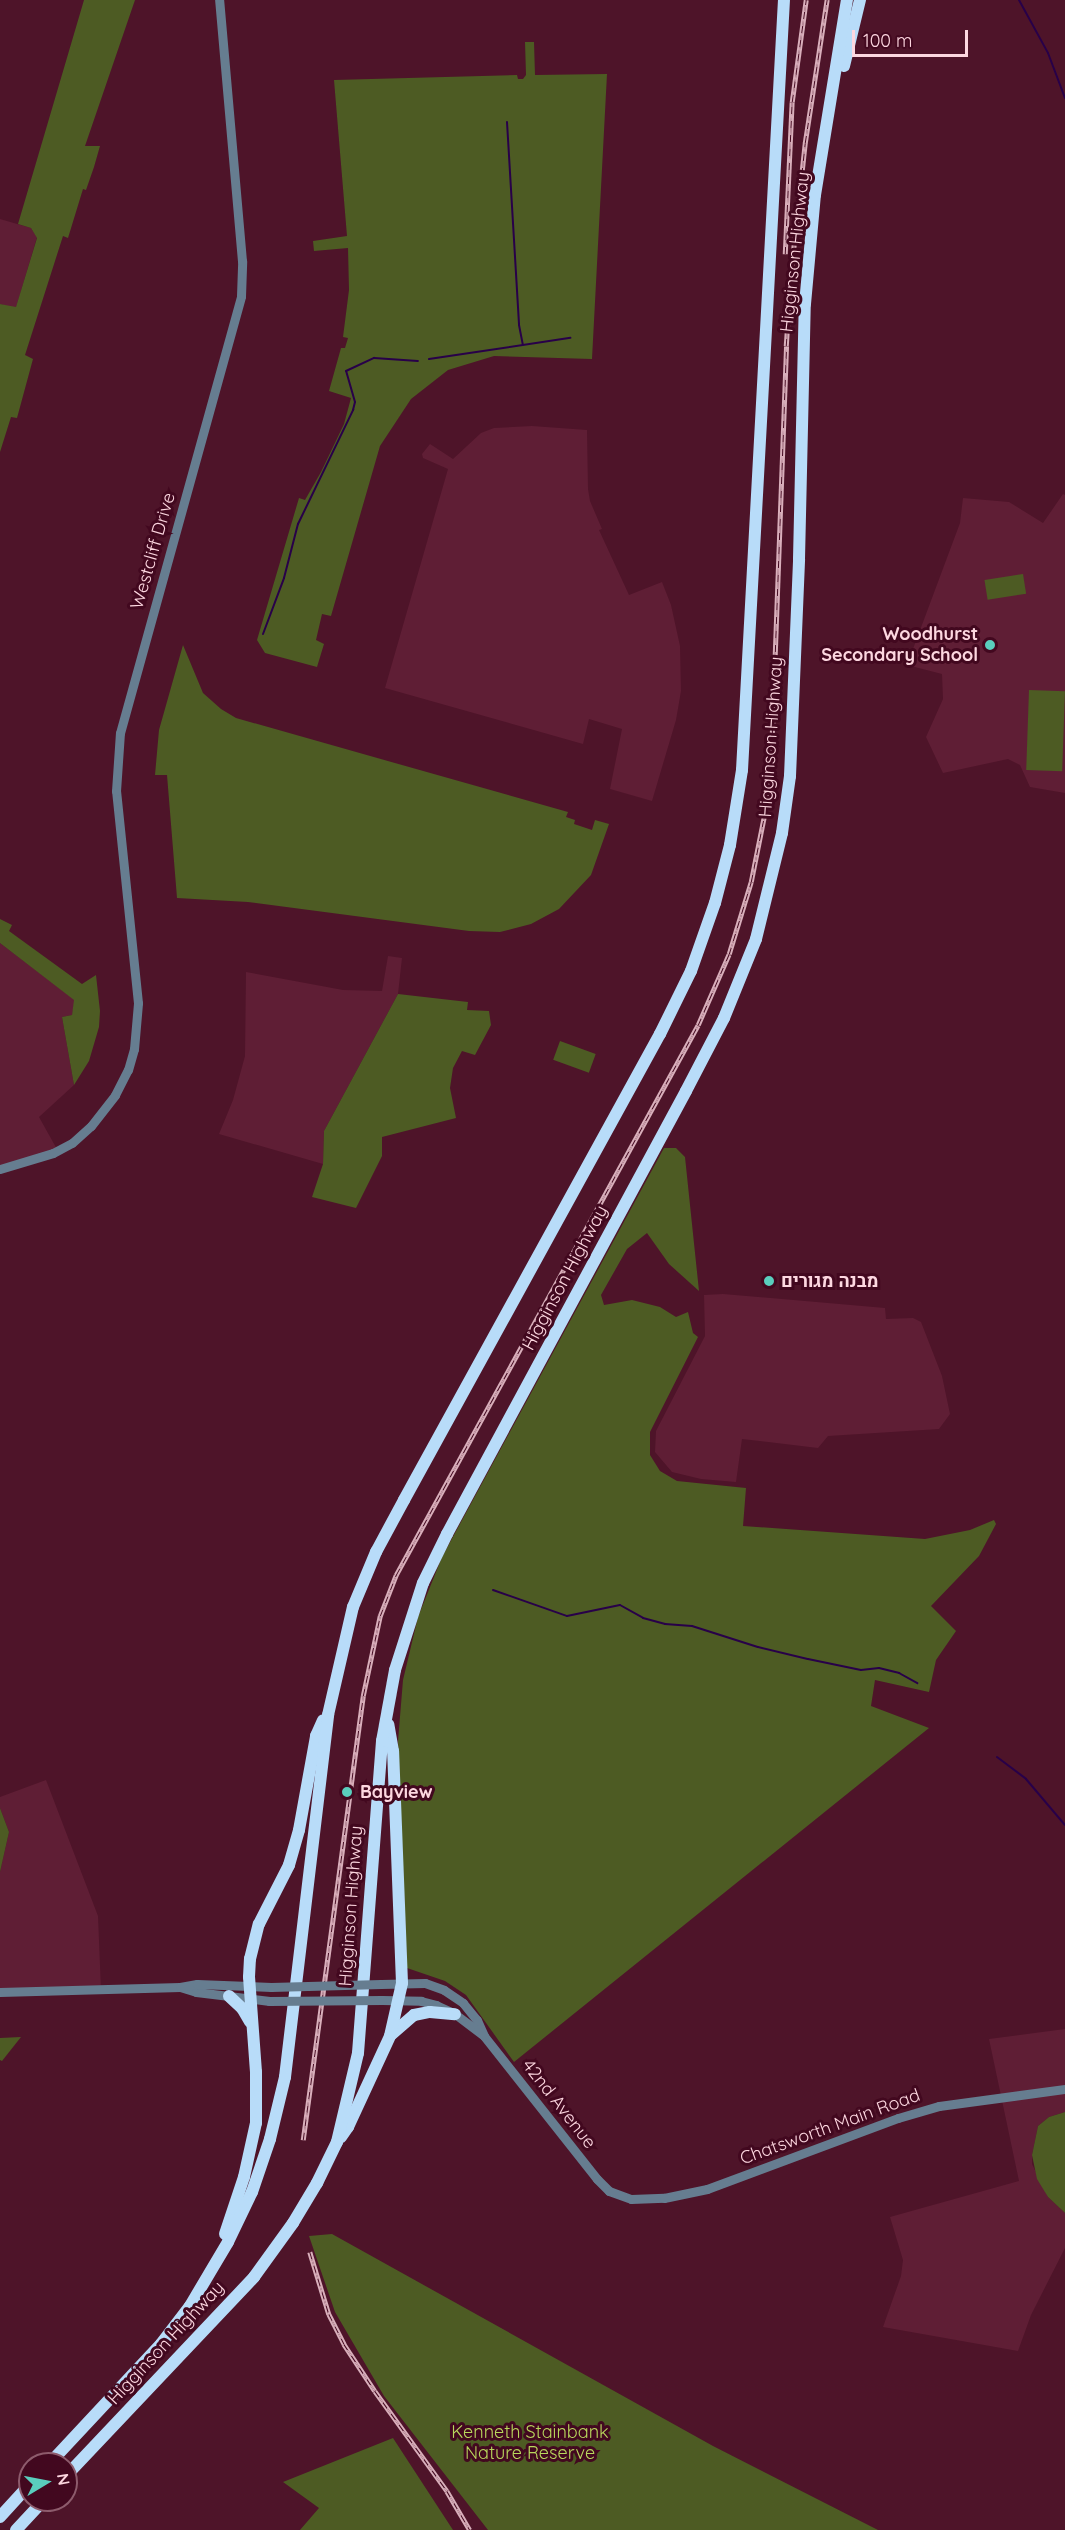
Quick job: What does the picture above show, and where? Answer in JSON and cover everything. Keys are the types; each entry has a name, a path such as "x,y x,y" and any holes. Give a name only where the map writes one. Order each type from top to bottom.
{"highway":[{"name":"Higginson Highway","path":"60,2452 161,2344 190,2306 214,2267 252,2192 279,2107 285,2077 328,1715 353,1607 376,1552 660,1034 691,970 724,873 742,770 782,0"},
{"name":"Higginson Highway","path":"78,2463 254,2277 293,2223 318,2183 337,2142 358,2053 380,1765 387,1716 401,1650 423,1583 452,1524 692,1080 724,1018 756,939 782,833 790,776 805,304 815,195 848,0"},
{"path":"826,140 860,0"},
{"path":"214,2267 240,2195 256,2123 256,2081 249,1986 250,1959 259,1924 289,1865 299,1830 316,1736 328,1715"},
{"path":"337,2142 348,2127 390,2036 402,1983 393,1750 387,1716"},
{"path":"229,1996 242,2008 252,2026"},
{"path":"390,2036 414,2015 430,2012 456,2014"},
{"path":"0,2517 18,2497"},
{"path":"16,2530 33,2512"}],"street":[{"name":"Westcliff Drive","path":"0,1169 34,1161 72,1143 107,1107 128,1070 138,1026 117,790 120,734 241,296 242,261 219,0"},
{"path":"0,1992 180,1987 196,1984 271,1987 425,1983 444,1990 463,2004 474,2023"},
{"path":"180,1987 250,2000 399,2000 428,2003 474,2023"},
{"name":"42nd Avenue","path":"474,2023 609,2191"},
{"name":"Chatsworth Main Road","path":"609,2191 622,2197 640,2200 692,2193 921,2111 1065,2089"}],"shaded area":[{"path":"0,219 31,228 37,237 16,308 0,304"},
{"path":"532,426 587,430 590,501 602,529 599,530 629,595 662,582 671,605 680,646 681,691 676,720 652,801 610,789 622,729 589,719 583,744 385,688 448,469 423,458 422,454 430,444 453,459 481,433 494,428"},
{"name":"Woodhurst Secondary School","path":"1063,494 1065,495 1065,793 1030,787 1020,765 1008,759 943,773 926,737 943,699 942,674 907,665 960,523 963,498 1009,502 1043,523"},
{"path":"0,943 75,1000 72,1015 62,1017 74,1085 39,1117 58,1151 0,1170"},
{"path":"388,956 402,958 398,994 324,1131 323,1164 219,1134 233,1100 245,1056 246,972 343,990 382,991"},
{"path":"723,1294 885,1308 886,1319 913,1318 921,1322 942,1376 950,1414 939,1429 828,1436 818,1448 742,1439 736,1482 701,1479 672,1472 655,1452 656,1431 705,1336 704,1295"},
{"path":"46,1780 98,1916 101,1990 0,1992 0,1872 9,1832 0,1808 0,1797"},
{"path":"1065,2029 1065,2112 1049,2117 1038,2126 1032,2164 1048,2197 1065,2213 1065,2248 1031,2315 1018,2351 883,2327 901,2276 903,2260 890,2217 1019,2181 989,2039"}],"green space":[{"path":"84,0 135,0 85,146 100,146 94,167 86,190 83,189 68,238 63,236 25,355 33,359 17,418 11,417 0,452 0,304 16,307 37,238 31,228 18,224"},
{"path":"525,42 534,42 535,75 607,74 592,359 494,356 448,370 411,399 380,446 331,616 322,614 316,640 324,644 317,667 265,653 257,640 299,498 305,500 321,472 344,424 351,398 329,391 341,348 345,348 348,338 343,337 349,290 348,248 314,251 313,241 347,236 334,80 517,75 518,79 523,79 526,75"},
{"path":"1023,574 1026,594 988,600 984,580"},
{"path":"183,645 203,693 221,709 236,718 568,812 566,817 575,820 574,824 592,830 595,820 609,824 591,875 559,909 531,924 500,932 469,931 248,902 177,898 167,775 155,775 159,730"},
{"path":"1029,690 1065,691 1062,771 1026,770"},
{"path":"0,919 12,925 9,931 82,984 96,975 100,1011 99,1027 89,1061 74,1085 62,1017 72,1015 74,1000 0,943"},
{"path":"398,994 468,1002 467,1010 489,1011 491,1025 475,1055 462,1051 453,1068 450,1088 456,1118 382,1137 382,1156 356,1208 312,1197 323,1164 324,1131"},
{"path":"560,1041 596,1054 589,1073 553,1060"},
{"path":"664,1148 676,1148 685,1157 699,1291 669,1264 647,1233 627,1249 601,1295 604,1305 632,1300 660,1307 676,1317 688,1312 693,1333 698,1337 650,1432 650,1455 660,1471 677,1481 746,1488 743,1526 925,1539 970,1530 994,1520 996,1524 979,1556 931,1606 956,1631 936,1660 929,1692 875,1680 871,1706 929,1728 514,2062 466,1995 445,1981 407,1968 398,1741 403,1680 418,1617 442,1557"},
{"path":"0,1808 9,1832 0,1872"},
{"path":"21,2037 2,2061 0,2060 0,2038"},
{"path":"1065,2112 1065,2213 1048,2197 1037,2179 1032,2155 1038,2126 1049,2117"},
{"name":"Kenneth Stainbank Nature Reserve","path":"332,2234 713,2446 878,2530 488,2530 384,2396 335,2312 309,2236"},
{"path":"393,2438 453,2530 300,2530 319,2508 283,2482"}],"waterway":[{"path":"1019,0 1048,53 1065,98"},
{"path":"507,122 519,325 523,345"},
{"path":"429,359 570,338"},
{"path":"263,634 284,578 298,524 353,410 355,402 346,371 374,358 418,361"},
{"path":"493,1590 567,1616 620,1605 643,1618 665,1624 692,1626 758,1647 861,1670 879,1668 899,1673 917,1683"},
{"path":"997,1757 1026,1779 1065,1825"}],"railway":[{"path":"785,254 792,102 806,0"},
{"path":"303,2140 363,1696 380,1616 396,1575 698,1025 729,954 751,882 766,807 772,736 786,346 791,272 805,143 827,0"},
{"path":"310,2252 329,2314 344,2344 447,2491 470,2530"}],"place":[{"name":"Woodhurst Secondary School","path":"990,645"},
{"name":"מבנה מגורים","path":"769,1281"},
{"name":"Bayview","path":"347,1792"}]}
